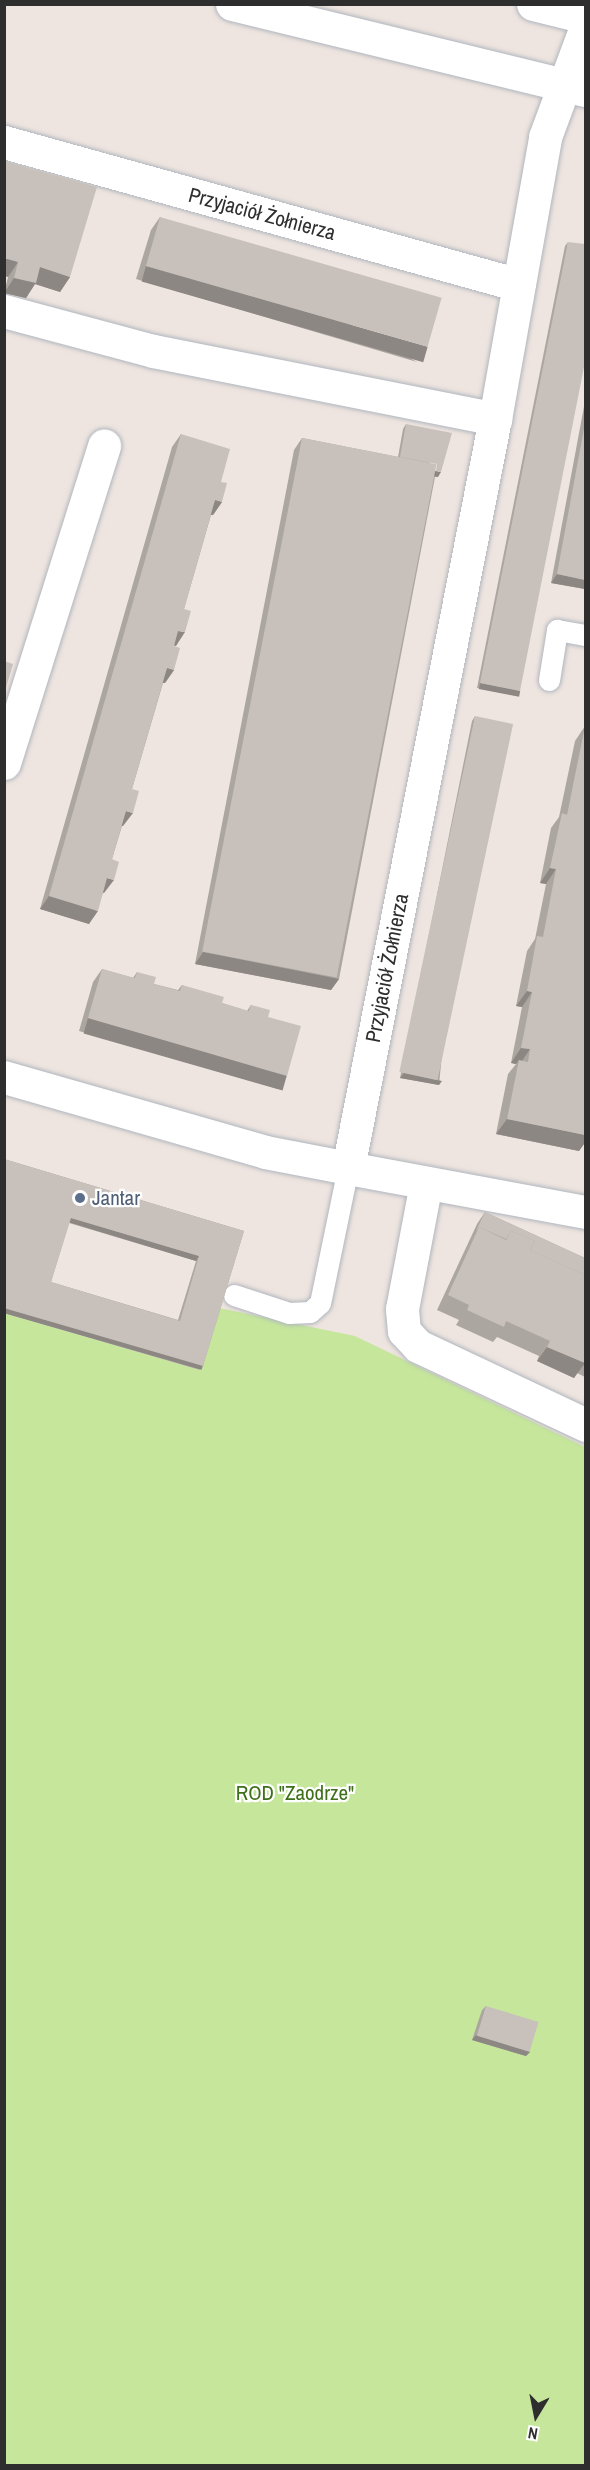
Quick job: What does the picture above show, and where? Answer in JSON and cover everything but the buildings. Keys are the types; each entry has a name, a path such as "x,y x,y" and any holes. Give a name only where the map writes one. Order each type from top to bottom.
{"street":[{"path":"232,4 574,87"},
{"path":"533,4 585,17"},
{"name":"Przyjaciół Żołnierza","path":"348,1168 495,419 545,137 574,87 585,27"},
{"name":"Przyjaciół Żołnierza","path":"4,142 519,285"},
{"path":"4,311 153,351 495,419"},
{"path":"4,763 104,445"},
{"path":"4,1077 265,1152 585,1212"},
{"path":"426,1183 402,1309 404,1331 418,1346 585,1425"}],"lane":[{"path":"549,680 557,630 585,635"},
{"path":"234,1295 289,1313 310,1312 320,1303 348,1168"}],"green space":[{"name":"ROD \"Zaodrze\"","path":"219,1308 355,1336 585,1447 585,2465 5,2465 4,1313 200,1370"}],"place":[{"name":"Jantar","path":"80,1198"}]}
